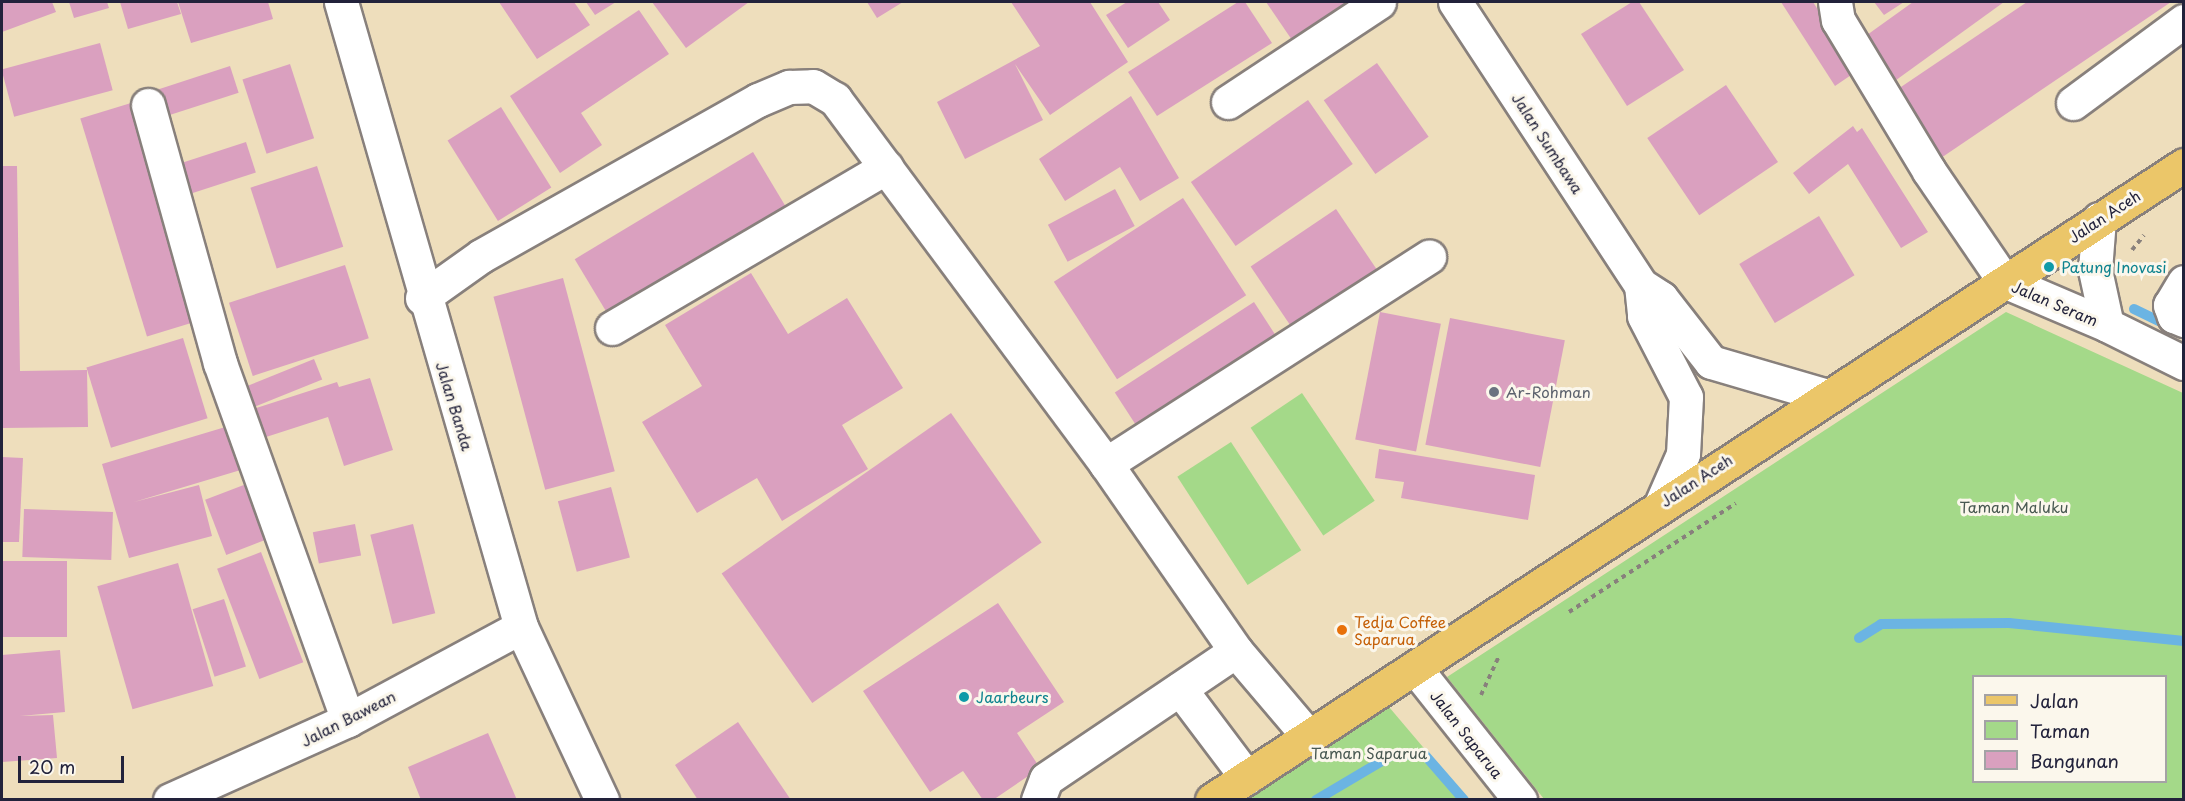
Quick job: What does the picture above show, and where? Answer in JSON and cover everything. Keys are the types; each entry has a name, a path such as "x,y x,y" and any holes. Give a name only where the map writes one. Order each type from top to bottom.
{"main road":[{"name":"Jalan Aceh","path":"1212,800 1415,668 1824,395 2184,165"}],"street":[{"name":"Jalan Banda","path":"341,2 423,298 521,627 602,800"},
{"path":"1228,102 1380,2"},
{"name":"Jalan Sumbawa","path":"1455,2 1641,285 1661,298 1712,362 1824,395"},
{"path":"1834,2 1838,20 1929,171 2004,281"},
{"path":"2073,104 2184,21"},
{"path":"423,298 481,256 789,87 813,86 835,99 1106,464 1236,651 1309,737"},
{"path":"148,105 220,363 348,720"},
{"path":"612,328 886,167"},
{"name":"Jalan Seram","path":"2099,219 2094,270 2107,325"},
{"path":"1106,464 1429,257"},
{"name":"Jalan Seram","path":"2004,281 2107,325 2184,363"},
{"path":"2184,282 2170,305 2174,316 2184,320"},
{"name":"Jalan Sumbawa","path":"1641,285 1644,316 1686,398 1683,454 1662,502"},
{"name":"Jalan Bawean","path":"170,800 348,720 521,627"},
{"path":"1038,800 1046,779 1236,651"},
{"name":"Jalan Saparua","path":"1415,668 1520,800"},
{"path":"1180,689 1247,778"}],"path":[{"path":"1566,614 1741,500"},
{"path":"1484,707 1480,691 1498,657 1508,651"}],"green space":[{"name":"Taman Maluku","path":"2006,312 2183,393 2183,799 1544,799 1447,677"},
{"path":"1302,393 1375,501 1323,535 1251,428"},
{"path":"1231,442 1301,550 1248,585 1177,477"},
{"name":"Taman Saparua","path":"1378,694 1467,799 1220,800"}],"building":[{"path":"2,2 52,2 56,12 2,32"},
{"path":"69,2 107,2 109,8 74,18"},
{"path":"120,2 177,2 181,14 128,29"},
{"path":"178,2 268,2 273,19 191,43"},
{"path":"499,2 574,2 590,25 537,59"},
{"path":"586,2 616,2 595,15"},
{"path":"652,2 749,2 686,48"},
{"path":"867,2 903,2 877,18"},
{"path":"1011,2 1090,2 1128,62 1050,115 1015,64 1043,120 965,159 937,102 1040,46"},
{"path":"1127,2 1158,2 1170,20 1128,48 1106,15"},
{"path":"1238,2 1245,2 1272,43 1157,116 1128,72"},
{"path":"1266,2 1350,2 1294,43"},
{"path":"1632,2 1639,2 1684,70 1627,106 1581,34"},
{"path":"1781,2 1813,2 1857,71 1835,86"},
{"path":"1874,2 1904,2 1884,15"},
{"path":"1913,2 2004,2 1892,83 1860,40"},
{"path":"2027,2 2171,2 1938,160 1892,93"},
{"path":"639,10 669,54 581,113 602,145 560,173 510,96"},
{"path":"100,43 113,90 14,117 2,69"},
{"path":"1377,63 1429,137 1375,174 1324,100"},
{"path":"290,64 314,138 267,154 242,79"},
{"path":"230,66 239,93 164,117 155,90"},
{"path":"1726,85 1778,162 1699,215 1647,138"},
{"path":"1131,96 1179,178 1140,201 1120,167 1065,201 1039,159"},
{"path":"1308,100 1353,164 1236,246 1191,182"},
{"path":"131,103 198,321 147,337 80,118"},
{"path":"501,107 551,188 498,221 448,140"},
{"path":"1853,126 1857,132 1862,128 1928,232 1901,248 1848,164 1809,194 1793,173"},
{"path":"246,142 256,172 191,193 181,163"},
{"path":"753,152 789,211 610,318 575,259"},
{"path":"2,166 17,166 20,371 87,370 88,427 2,428"},
{"path":"317,166 343,247 277,268 250,188"},
{"path":"1115,189 1135,226 1068,262 1048,225"},
{"path":"1183,198 1246,295 1117,379 1054,282"},
{"path":"1336,209 1378,272 1293,330 1251,267"},
{"path":"1819,216 1855,275 1775,323 1739,264"},
{"path":"345,265 369,338 253,376 229,303"},
{"path":"751,273 788,334 847,298 903,388 842,425 868,469 782,521 757,478 697,513 642,422 702,386 665,325"},
{"path":"563,278 615,471 545,490 493,297"},
{"path":"1254,302 1277,337 1138,428 1115,392"},
{"path":"1380,312 1441,324 1416,451 1355,440"},
{"name":"Ar-Rohman","path":"1450,318 1565,340 1540,467 1425,445"},
{"path":"183,338 208,418 111,448 86,368"},
{"path":"314,359 322,379 254,407 245,387"},
{"path":"370,378 393,450 344,466 328,417 263,438 253,409 337,382 339,387"},
{"path":"951,413 1042,542 812,703 722,574"},
{"path":"232,425 244,469 134,502 199,485 212,536 129,558 102,464"},
{"path":"1379,449 1535,475 1528,520 1401,498 1404,482 1375,478"},
{"path":"2,457 23,458 19,542 2,542"},
{"path":"249,483 270,538 226,555 205,500"},
{"path":"611,487 630,558 577,572 558,501"},
{"path":"24,509 113,512 111,560 22,557"},
{"path":"355,524 361,555 319,564 313,532"},
{"path":"413,524 435,613 393,624 370,535"},
{"path":"261,552 303,662 259,679 217,569"},
{"path":"2,561 67,561 67,637 2,637"},
{"path":"178,563 213,686 133,709 97,586"},
{"path":"224,599 246,667 215,677 193,609"},
{"name":"Jaarbeurs","path":"998,603 1064,702 1017,733 1040,768 993,800 983,800 963,771 930,792 863,691"},
{"path":"60,650 65,712 20,716 53,715 57,758 2,762 2,655"},
{"path":"738,722 791,800 698,800 675,765"},
{"path":"488,733 517,800 421,800 408,767"}],"waterway":[{"path":"2134,309 2169,326"},
{"path":"1859,638 1881,624 2009,623 2184,641"},
{"path":"1316,800 1392,755 1424,754 1464,800"}],"place":[{"name":"Patung Inovasi","path":"2049,267"},
{"name":"Ar-Rohman","path":"1494,392"},
{"name":"Tedja Coffee Saparua","path":"1342,630"},
{"name":"Jaarbeurs","path":"964,697"}]}
